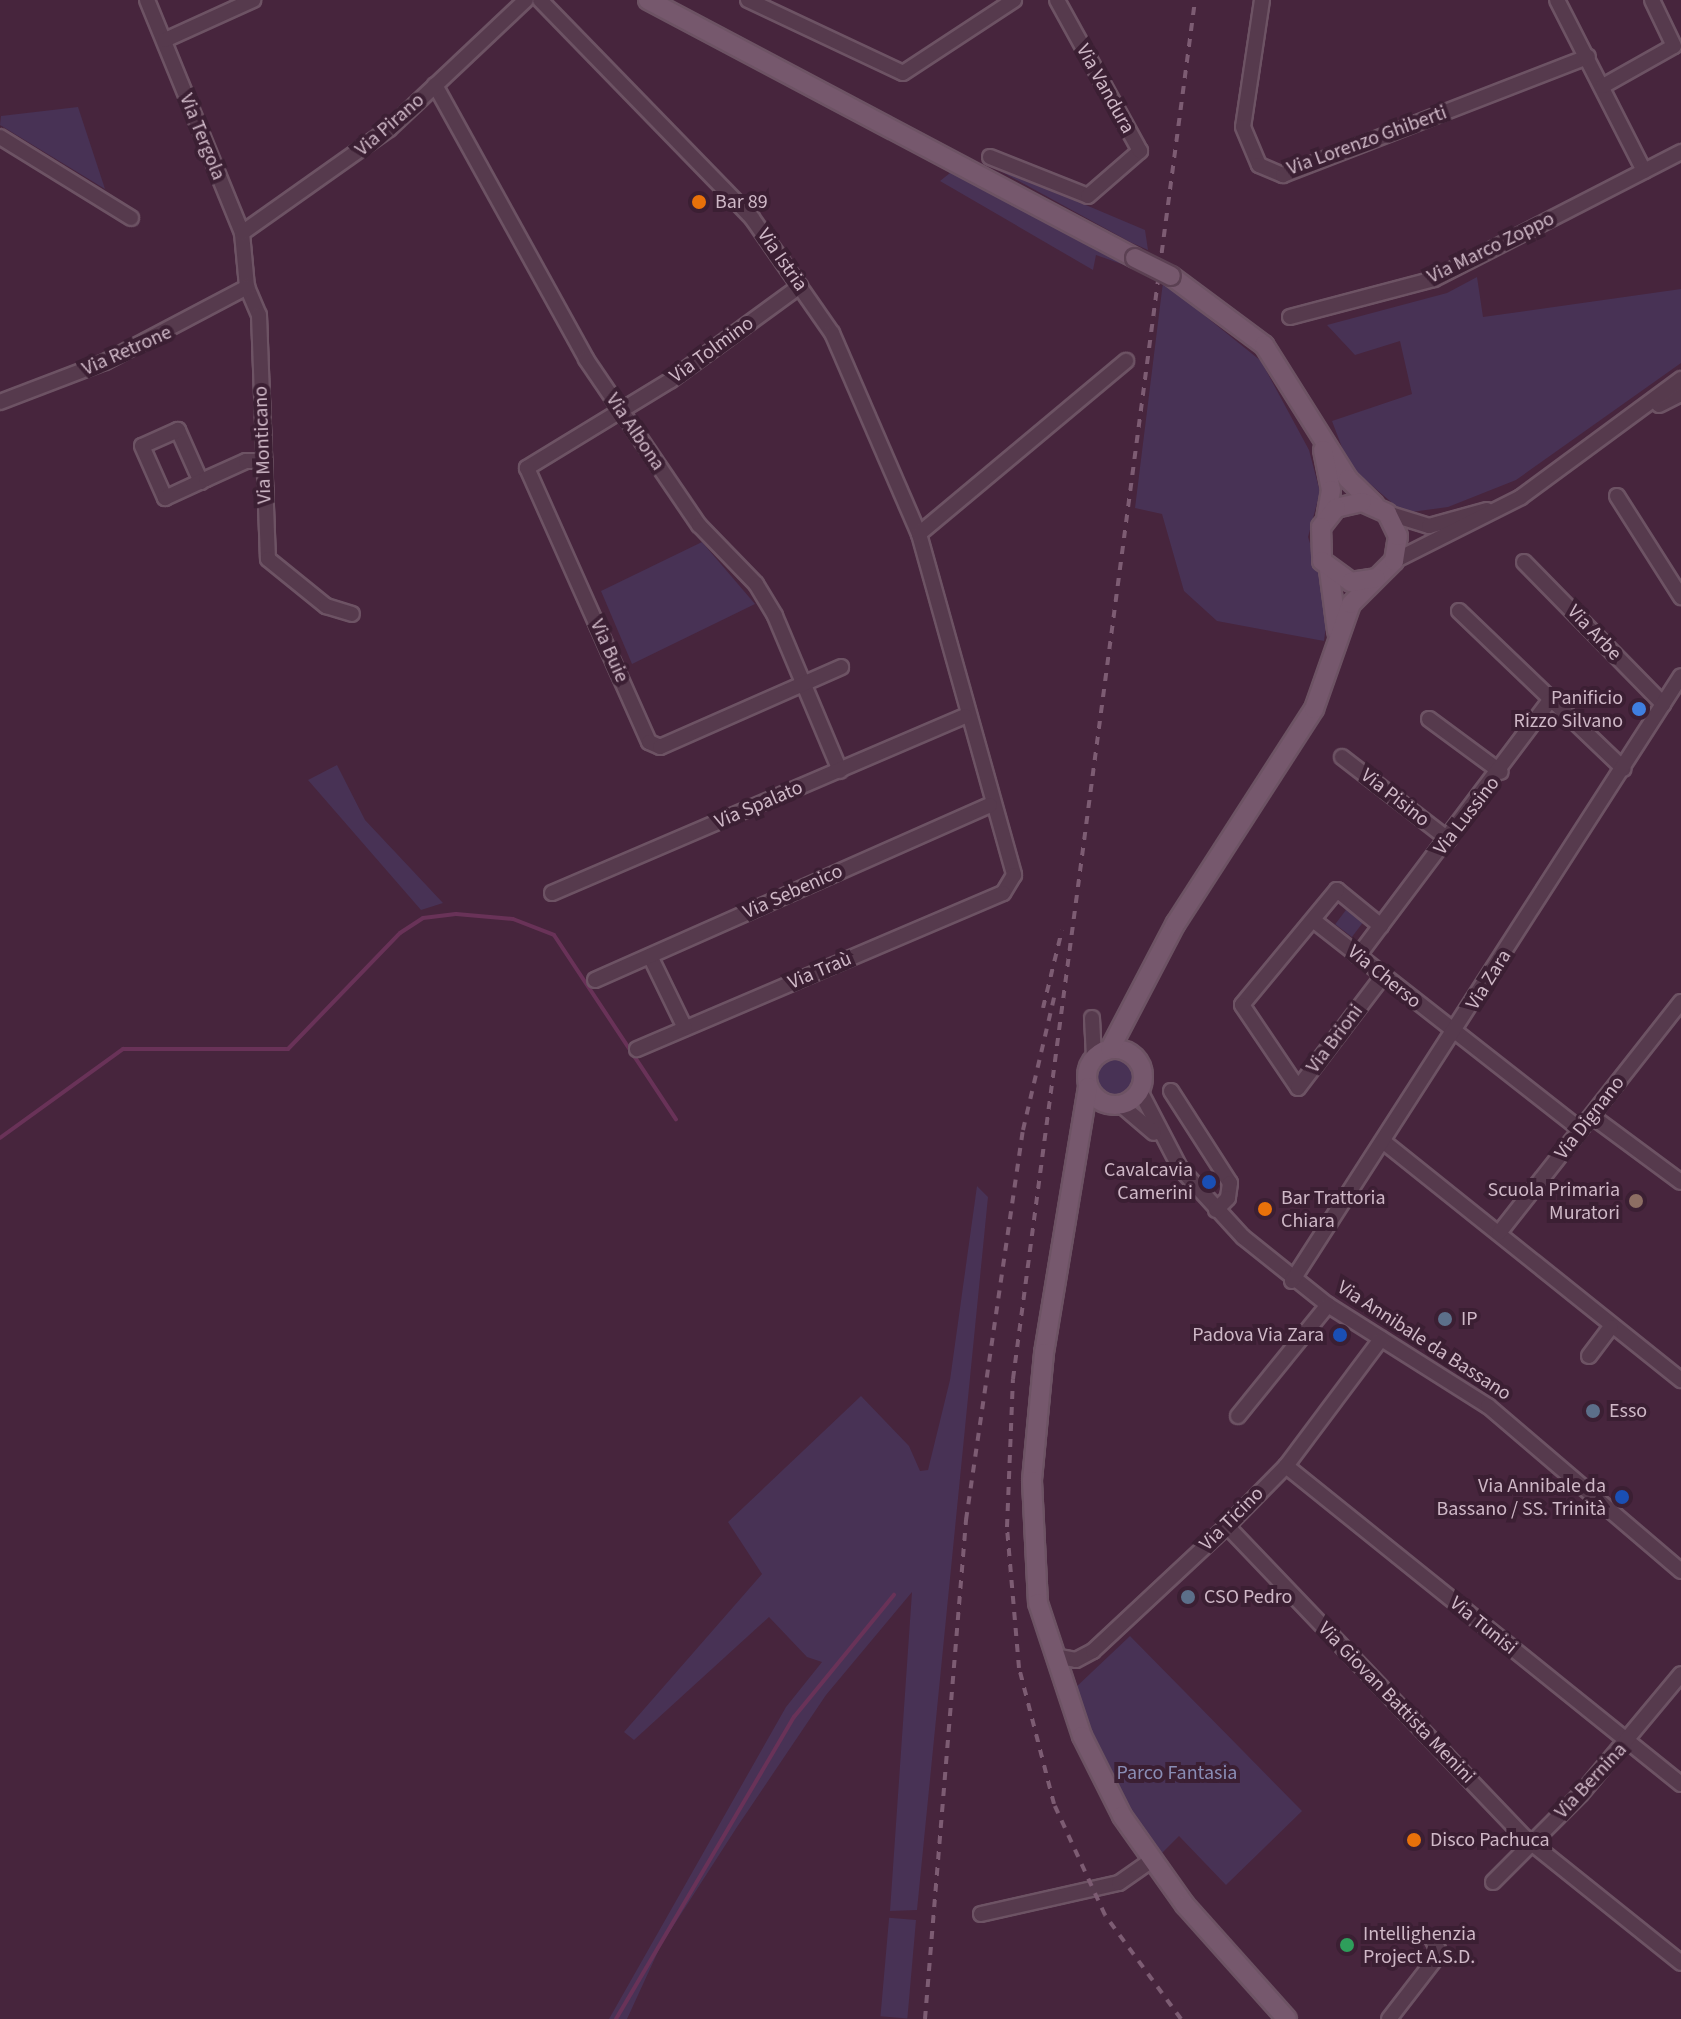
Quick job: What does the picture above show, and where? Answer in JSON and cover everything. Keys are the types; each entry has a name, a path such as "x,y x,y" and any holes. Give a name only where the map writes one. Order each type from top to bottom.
{"main road":[{"path":"648,0 1171,276 1264,345 1318,432 1381,509 1398,536 1394,561 1351,604 1330,674 1293,748 1176,923 1135,1008 1102,1053 1088,1087 1077,1141 1032,1481 1038,1603 1054,1656 1096,1767 1150,1861 1287,2019"},
{"path":"1318,432 1331,490 1318,550 1329,570 1338,639"},
{"path":"1326,517 1348,503 1381,509"},
{"path":"1329,570 1351,582 1376,578"},
{"name":"Via Annibale da Bassano","path":"1135,1008 1135,1057 1143,1073 1140,1091"},
{"path":"1102,1053 1135,1057"},
{"name":"Via Annibale da Bassano","path":"1088,1087 1115,1105"},
{"path":"1077,1141 1115,1105 1140,1091"}],"street":[{"name":"Via Tergola","path":"147,0 242,233"},
{"path":"165,40 253,0"},
{"name":"Via Pirano","path":"242,233 340,168 526,0"},
{"name":"Via Istria","path":"540,0 752,218 800,286 859,384 919,534 965,716 1014,875 1003,893"},
{"path":"748,0 903,73 1014,0"},
{"name":"Via Vandura","path":"990,157 1088,196 1140,151 1057,0"},
{"name":"Via Lorenzo Ghiberti","path":"1262,0 1243,127 1259,165 1283,175 1588,57"},
{"path":"1557,0 1644,171"},
{"path":"1603,86 1674,46 1652,0"},
{"name":"Via Albona","path":"435,85 555,310 699,525 756,584 840,771"},
{"path":"0,137 131,218"},
{"name":"Via Marco Zoppo","path":"1290,317 1434,279 1681,152"},
{"name":"Via Monticano","path":"242,233 247,287 259,315 268,559 326,606 352,614"},
{"name":"Via Tolmino","path":"621,411 800,286"},
{"name":"Via Retrone","path":"0,402 130,351 247,287"},
{"path":"919,534 1126,361"},
{"path":"1394,561 1521,497 1640,414 1681,379"},
{"path":"1640,414 1681,394"},
{"name":"Via Buie","path":"621,411 527,468 649,742 660,747 841,667"},
{"path":"201,482 178,430 142,446 165,498 264,461"},
{"path":"1617,496 1681,597"},
{"path":"1381,509 1429,526 1521,497"},
{"name":"Via Arbe","path":"1524,562 1663,704"},
{"path":"1459,611 1549,702 1624,769"},
{"name":"Via Zara","path":"1292,1281 1454,1035 1681,676"},
{"name":"Via Lussino","path":"1358,956 1501,772 1549,702"},
{"name":"Via Spalato","path":"552,893 965,716"},
{"path":"1429,719 1501,772"},
{"name":"Via Pisino","path":"1342,757 1449,840"},
{"name":"Via Sebenico","path":"595,980 990,805"},
{"path":"1313,920 1337,890 1381,926"},
{"name":"Via Traù","path":"637,1049 1003,893"},
{"name":"Via Cherso","path":"1313,920 1454,1035 1581,1130"},
{"name":"Via Brioni","path":"1313,920 1242,1005 1298,1088 1383,976"},
{"path":"650,956 685,1028"},
{"name":"Via Dignano","path":"1499,1233 1681,1002"},
{"path":"1092,1018 1102,1053"},
{"name":"Via Annibale da Bassano","path":"1140,1091 1157,1135"},
{"path":"1171,1091 1230,1183 1228,1198 1216,1210"},
{"name":"Via Annibale da Bassano","path":"1115,1105 1157,1135 1216,1210 1292,1281 1488,1406 1681,1571"},
{"path":"1593,1117 1681,1182"},
{"path":"1384,1142 1611,1327 1681,1380"},
{"path":"1238,1416 1328,1305"},
{"path":"1589,1356 1611,1327"},
{"name":"Via Ticino","path":"1054,1656 1076,1660 1093,1651 1227,1526 1286,1466 1381,1339"},
{"name":"Via Tunisi","path":"1286,1466 1681,1784"},
{"name":"Via Giovan Battista Menini","path":"1227,1526 1532,1844 1681,1963"},
{"name":"Via Bernina","path":"1493,1882 1627,1743 1681,1674"},
{"path":"981,1914 1119,1883 1150,1861"},
{"path":"1389,2019 1440,1953 1431,1937"}],"green space":[{"path":"78,107 105,189 0,125 1,116"},
{"path":"984,162 1145,230 1148,250 1130,242"},
{"path":"955,169 1147,273 1096,255 1093,270 940,181"},
{"path":"1477,277 1483,317 1681,289 1681,363 1516,480 1448,507 1404,513 1349,466 1332,421 1412,394 1400,341 1355,355 1327,325 1447,293"},
{"path":"1163,282 1261,361 1309,450 1320,492 1308,537 1329,603 1324,641 1217,621 1184,591 1162,514 1135,508"},
{"path":"702,542 755,604 632,664 601,591"},
{"path":"337,765 365,820 443,903 421,910 308,780"},
{"path":"1349,906 1366,919 1352,937 1335,924"},
{"path":"1115,1058 1128,1064 1134,1077 1128,1090 1115,1096 1102,1090 1096,1077 1102,1064"},
{"path":"977,1186 988,1197 917,1910 890,1911 912,1592 826,1695 737,1827 661,1945 627,2019 609,2019 786,1707 822,1662 807,1657 769,1617 634,1740 624,1732 762,1574 728,1522 861,1396 909,1446 920,1471 928,1470 950,1380"},
{"name":"Parco Fantasia","path":"1130,1636 1302,1811 1226,1885 1179,1836 1156,1859 1104,1765 1074,1689"},
{"path":"889,1918 916,1920 907,2019 880,2016"}],"waterway":[{"path":"0,1138 123,1049 288,1049 400,933 423,918 456,914 513,919 554,935 676,1119"},
{"path":"616,2019 794,1717 894,1595"}],"railway":[{"path":"1181,2019 1105,1915 1054,1804 1019,1668 1007,1527 1013,1379 1195,0"},
{"path":"1043,1008 1062,930"},
{"path":"925,2019 966,1520 1023,1130 1054,998"}],"place":[{"name":"Bar 89","path":"699,202"},
{"name":"Panificio Rizzo Silvano","path":"1639,709"},
{"name":"Cavalcavia Camerini","path":"1209,1182"},
{"name":"Scuola Primaria Muratori","path":"1636,1201"},
{"name":"Bar Trattoria Chiara","path":"1265,1209"},
{"name":"IP","path":"1445,1319"},
{"name":"Padova Via Zara","path":"1340,1335"},
{"name":"Esso","path":"1593,1411"},
{"name":"Via Annibale da Bassano / SS. Trinità","path":"1622,1497"},
{"name":"CSO Pedro","path":"1188,1597"},
{"name":"Disco Pachuca","path":"1414,1840"},
{"name":"Intellighenzia Project A.S.D.","path":"1347,1945"}]}
